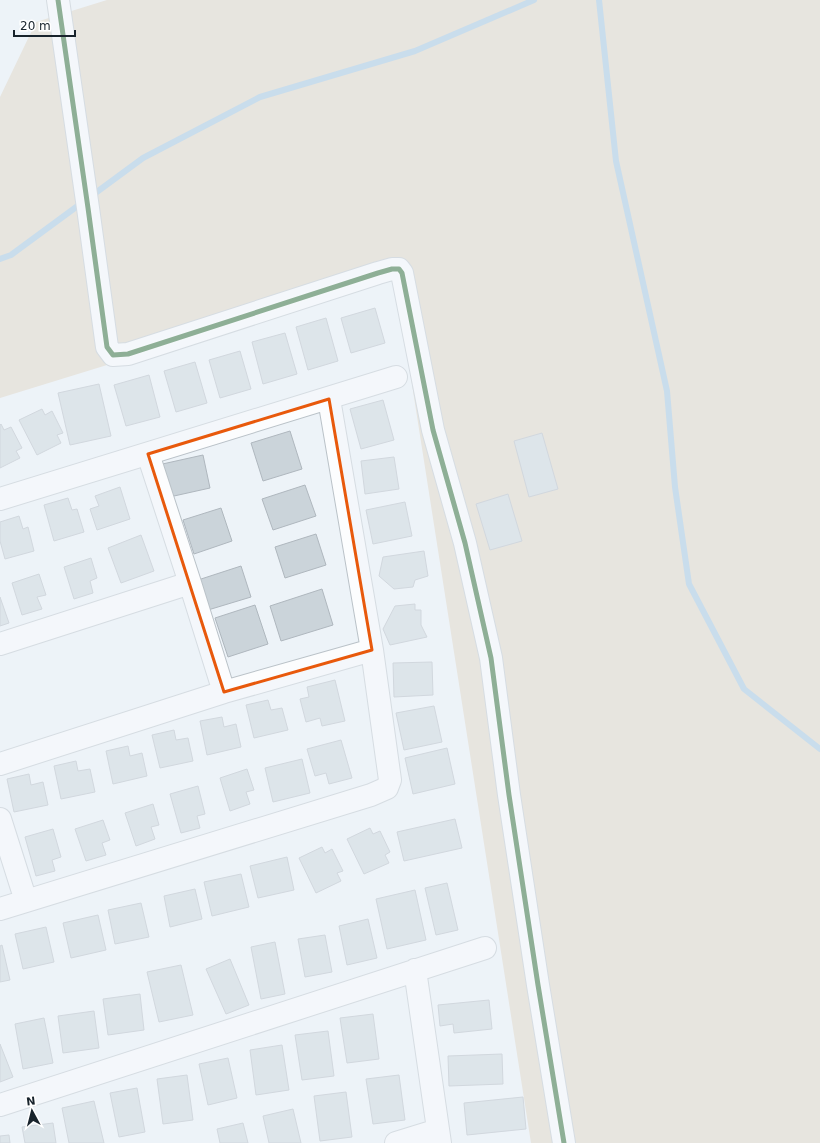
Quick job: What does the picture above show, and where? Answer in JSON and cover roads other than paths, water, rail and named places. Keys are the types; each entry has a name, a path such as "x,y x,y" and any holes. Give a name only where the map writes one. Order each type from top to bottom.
{"street":[{"path":"58,0 107,347 113,355 128,354 392,269 399,269 402,273 433,430 465,543 491,658 539,992 564,1143"},
{"path":"0,500 396,377"},
{"path":"0,909 371,795 387,788 390,780 372,650 329,399"},
{"path":"148,454 224,692"},
{"path":"0,644 190,583"},
{"path":"0,764 224,692 372,650"},
{"path":"0,819 26,901"},
{"path":"0,1105 485,948"},
{"path":"396,1143 439,1136 415,970"}],"waterway":[{"path":"90,197 143,158 260,97 415,51 534,0"},
{"path":"599,0 616,161 667,391 675,487 689,584 744,689 820,749"},
{"path":"0,259 11,255 83,202"}]}
